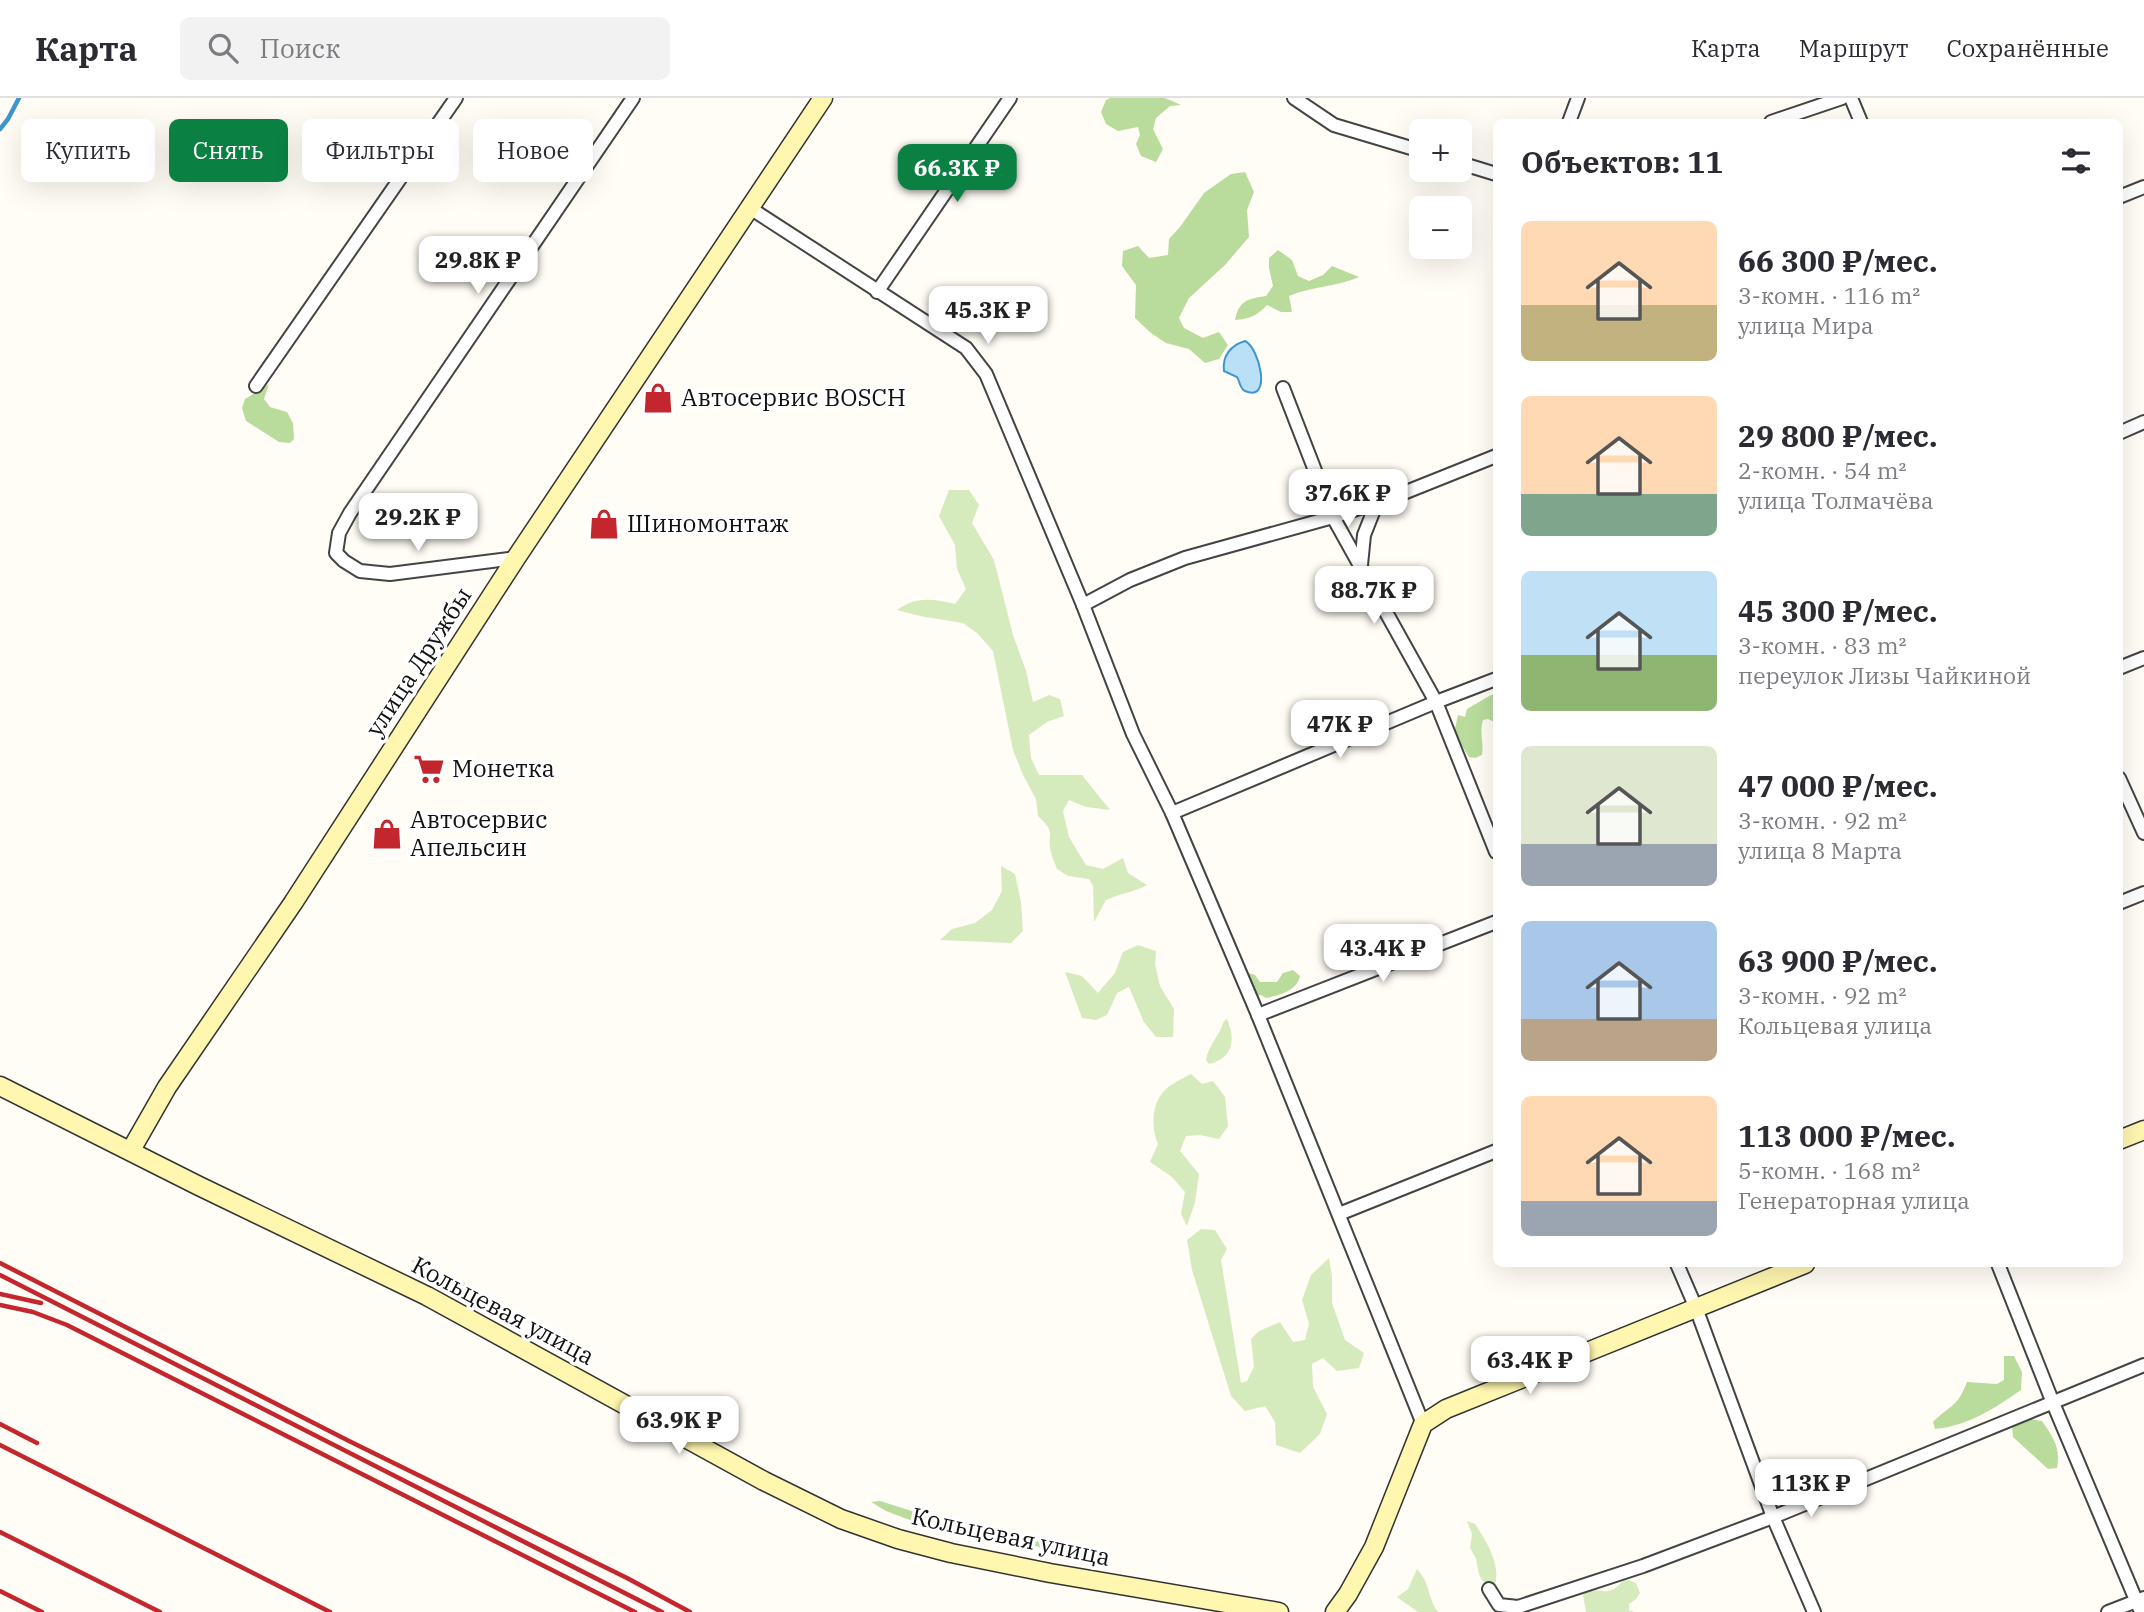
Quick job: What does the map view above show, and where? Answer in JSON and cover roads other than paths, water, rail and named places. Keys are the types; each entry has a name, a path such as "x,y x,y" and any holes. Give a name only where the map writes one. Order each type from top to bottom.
{"street":[{"path":"256,386 456,98"},
{"path":"516,558 390,574 360,571 336,553 339,533 350,513 633,98"},
{"name":"улица Дружбы","path":"131,1150 167,1087 293,903 516,558 823,98"},
{"path":"877,292 1010,98"},
{"path":"1294,98 1334,125 1409,147"},
{"path":"1570,119 1578,98"},
{"path":"1780,119 1842,98"},
{"path":"1852,98 1860,119"},
{"path":"1472,167 1493,173"},
{"path":"2123,195 2144,187"},
{"path":"750,208 966,348 978,360 992,386 1083,604 1133,734 1172,813 1258,1015 1423,1424"},
{"path":"1283,388 1333,516 1436,702 1493,844"},
{"path":"2123,431 2144,422"},
{"path":"1083,604 1130,580 1185,558 1377,502 1493,457"},
{"path":"1361,567 1364,534 1377,502"},
{"path":"2123,666 2144,658"},
{"path":"1172,813 1493,680"},
{"path":"2123,787 2144,833"},
{"path":"2123,901 2144,893"},
{"path":"1258,1015 1493,923"},
{"name":"Кольцевая улица","path":"0,1086 427,1297 764,1481 869,1530 1002,1563 1279,1612"},
{"path":"2123,1138 2144,1130"},
{"path":"1339,1214 1493,1152"},
{"path":"1678,1267 1773,1517 1814,1612"},
{"path":"1335,1612 1374,1547 1423,1424 1446,1409 1798,1267"},
{"path":"1999,1267 2053,1403 2140,1604 2108,1612"},
{"path":"1489,1589 1499,1605 1518,1607 1643,1566 1773,1517 2144,1365"}],"water":[{"path":"1245,341 1255,353 1261,373 1259,389 1254,393 1243,390 1237,377 1224,371 1224,361 1229,352"}],"waterway":[{"path":"0,129 19,98"}],"railway":[{"path":"0,1263 690,1612"},
{"path":"0,1275 662,1612"},
{"path":"0,1294 41,1303"},
{"path":"0,1305 33,1312 67,1325 635,1612"},
{"path":"0,1424 37,1443"},
{"path":"0,1445 330,1612"},
{"path":"0,1532 160,1612"},
{"path":"0,1591 42,1612"}],"place":[{"name":"Автосервис BOSCH","path":"658,398"},
{"name":"Шиномонтаж","path":"604,524"},
{"name":"Монетка","path":"429,769"},
{"name":"Автосервис Апельсин","path":"387,834"}]}
